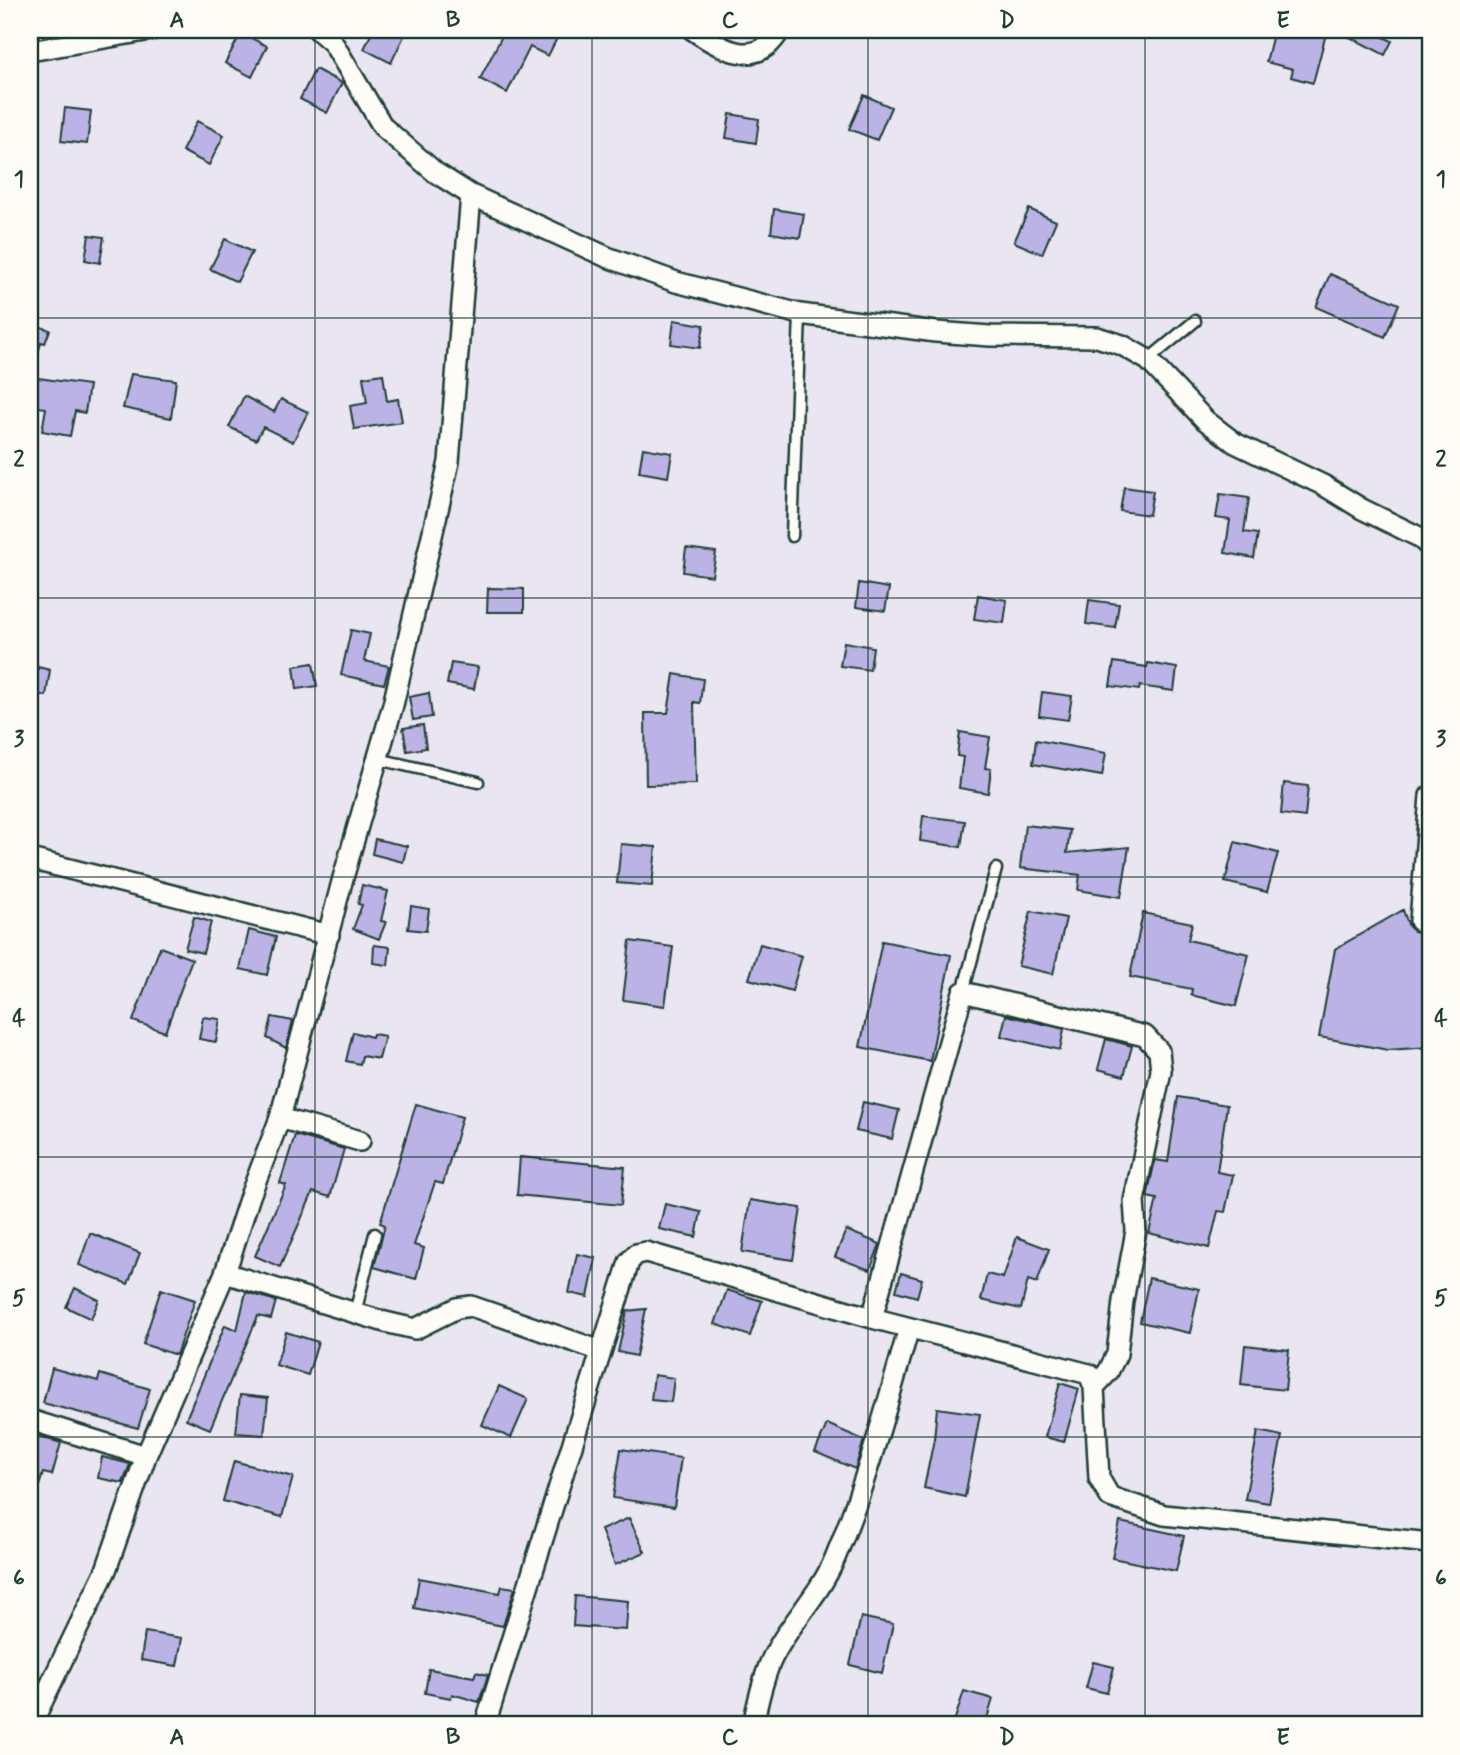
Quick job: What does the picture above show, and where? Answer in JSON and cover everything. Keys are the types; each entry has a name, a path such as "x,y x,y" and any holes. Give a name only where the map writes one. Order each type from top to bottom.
{"street":[{"path":"30,51 151,30"},
{"path":"318,30 333,43 383,127 436,173 471,195 607,257 676,282 800,314 950,333 1097,337 1122,345 1148,360 1205,420 1235,443 1419,537 1430,547"},
{"path":"693,30 720,48 751,54 771,44 780,30"},
{"path":"32,1725 106,1570 146,1456 225,1273 250,1196 280,1118 343,878 379,759 449,462 471,195"},
{"path":"1420,921 1430,796"},
{"path":"30,859 329,935"},
{"path":"872,1318 963,992 1145,1036 1158,1051 1161,1071 1135,1202 1136,1231 1123,1301 1117,1354 1108,1372 1094,1387"},
{"path":"280,1118 360,1141"},
{"path":"485,1725 629,1262 636,1254 646,1252 872,1318 1089,1374 1094,1387 1099,1479 1110,1497 1164,1516 1430,1543"},
{"path":"225,1273 415,1329 457,1308 471,1306 601,1351"},
{"path":"753,1725 771,1661 820,1587 835,1559 865,1476 909,1328"},
{"path":"30,1420 146,1456"}],"lane":[{"path":"792,536 800,314"},
{"path":"1148,360 1195,321"},
{"path":"379,759 478,782"},
{"path":"963,992 996,869"},
{"path":"355,1313 375,1234"}],"building":[{"path":"373,30 407,30 391,63 364,49"},
{"path":"505,30 561,30 548,56 530,47 507,93 480,79"},
{"path":"1274,30 1327,30 1313,83 1291,77 1293,69 1266,62"},
{"path":"1336,30 1369,30 1392,41 1385,55"},
{"path":"241,33 267,46 252,77 225,63"},
{"path":"315,69 342,83 327,113 300,99"},
{"path":"864,95 891,107 877,140 849,129"},
{"path":"65,108 91,111 87,144 61,141"},
{"path":"730,114 759,119 756,143 726,138"},
{"path":"197,121 224,135 209,165 182,151"},
{"path":"774,209 804,214 800,238 771,233"},
{"path":"1029,209 1056,221 1042,254 1014,242"},
{"path":"89,235 104,237 100,263 85,260"},
{"path":"225,239 252,252 237,282 210,269"},
{"path":"1330,274 1399,304 1385,337 1316,307"},
{"path":"674,320 704,325 700,348 671,344"},
{"path":"30,323 50,330 45,343 41,342 34,369 30,369"},
{"path":"131,374 176,380 171,418 123,408"},
{"path":"383,374 387,401 398,399 402,422 354,429 350,406 367,403 363,377"},
{"path":"38,378 89,385 85,413 75,411 70,436 42,431 46,408 32,406"},
{"path":"244,396 274,412 281,399 308,412 293,442 263,427 256,440 229,427"},
{"path":"643,448 672,453 668,477 639,472"},
{"path":"1124,487 1153,491 1149,515 1120,511"},
{"path":"1220,494 1249,498 1244,532 1258,534 1254,558 1225,553 1230,520 1216,518"},
{"path":"686,548 716,552 712,576 683,572"},
{"path":"859,583 889,588 885,611 856,607"},
{"path":"488,588 524,589 524,612 487,612"},
{"path":"978,595 1007,600 1004,623 974,619"},
{"path":"1089,600 1119,604 1115,628 1086,624"},
{"path":"351,630 370,634 364,661 389,666 384,684 341,675"},
{"path":"844,642 873,647 870,670 840,666"},
{"path":"1114,662 1147,667 1148,663 1177,668 1174,691 1140,686 1139,690 1110,686"},
{"path":"313,663 317,686 297,689 294,666"},
{"path":"451,663 478,667 474,689 447,684"},
{"path":"30,668 50,670 46,696 30,692"},
{"path":"674,674 703,679 700,703 694,702 696,784 646,785 645,713 668,713"},
{"path":"1042,692 1072,696 1068,720 1039,716"},
{"path":"429,693 432,717 413,720 409,697"},
{"path":"423,725 426,748 407,751 403,728"},
{"path":"960,732 990,737 985,768 991,769 988,793 959,788 963,757 957,756"},
{"path":"1036,740 1106,753 1102,776 1033,764"},
{"path":"1284,783 1308,786 1305,817 1281,814"},
{"path":"923,816 965,821 961,847 920,841"},
{"path":"1025,825 1070,830 1067,853 1129,847 1121,897 1078,890 1080,875 1020,868"},
{"path":"375,839 407,846 403,862 372,854"},
{"path":"1235,842 1278,853 1267,892 1225,882"},
{"path":"621,844 656,847 652,886 617,883"},
{"path":"362,885 388,891 381,921 386,922 379,939 353,929 362,905 358,904"},
{"path":"411,906 429,909 426,931 408,929"},
{"path":"1403,910 1409,927 1414,931 1425,932 1430,928 1430,1047 1388,1050 1319,1037 1335,949"},
{"path":"1031,911 1066,918 1053,974 1018,966"},
{"path":"1143,913 1192,923 1188,940 1249,954 1236,1006 1191,995 1192,989 1130,977"},
{"path":"194,917 211,922 203,953 185,949"},
{"path":"249,930 276,937 267,975 240,969"},
{"path":"630,941 673,947 665,1006 623,1000"},
{"path":"882,941 951,955 930,1061 860,1047"},
{"path":"760,944 802,956 792,991 749,979"},
{"path":"374,945 390,947 388,965 373,963"},
{"path":"160,947 192,959 165,1032 133,1021"},
{"path":"1006,1015 1064,1029 1060,1050 1001,1036"},
{"path":"203,1017 220,1019 216,1042 199,1039"},
{"path":"272,1017 293,1021 286,1048 267,1038"},
{"path":"353,1032 372,1037 373,1034 385,1036 379,1059 362,1056 360,1064 346,1061"},
{"path":"1106,1039 1132,1046 1124,1076 1098,1069"},
{"path":"1178,1097 1227,1105 1217,1172 1233,1175 1225,1212 1218,1211 1209,1248 1149,1233 1157,1199 1147,1197 1155,1160 1168,1162"},
{"path":"863,1102 899,1110 892,1139 856,1131"},
{"path":"416,1104 462,1117 443,1184 435,1182 414,1245 424,1248 416,1279 374,1267 385,1225 380,1223"},
{"path":"295,1135 344,1149 330,1197 313,1192 280,1267 255,1256 286,1185 280,1183"},
{"path":"520,1157 625,1167 621,1205 517,1195"},
{"path":"750,1200 801,1208 793,1260 742,1252"},
{"path":"665,1204 701,1212 696,1237 659,1229"},
{"path":"846,1230 880,1244 870,1270 835,1257"},
{"path":"90,1233 140,1253 128,1284 79,1265"},
{"path":"1017,1237 1049,1249 1037,1283 1028,1280 1021,1309 981,1300 987,1274 1003,1278"},
{"path":"577,1254 596,1258 588,1297 569,1293"},
{"path":"901,1273 922,1279 917,1297 896,1291"},
{"path":"1149,1278 1199,1289 1190,1333 1140,1322"},
{"path":"75,1288 99,1300 91,1319 66,1307"},
{"path":"161,1289 195,1300 176,1355 143,1344"},
{"path":"727,1290 762,1301 750,1336 715,1324"},
{"path":"246,1292 276,1301 271,1319 258,1316 210,1429 186,1419 225,1325 237,1330"},
{"path":"646,1309 636,1356 618,1352 627,1311"},
{"path":"286,1332 318,1342 308,1375 276,1365"},
{"path":"1245,1345 1289,1350 1285,1390 1241,1385"},
{"path":"52,1368 98,1381 100,1374 150,1389 138,1428 43,1403"},
{"path":"654,1375 674,1378 671,1402 651,1400"},
{"path":"1060,1383 1079,1389 1064,1442 1045,1437"},
{"path":"499,1386 528,1399 511,1438 482,1425"},
{"path":"240,1395 268,1398 264,1435 236,1433"},
{"path":"937,1408 980,1414 965,1497 924,1488"},
{"path":"827,1424 864,1440 855,1469 815,1452"},
{"path":"1258,1431 1282,1436 1269,1503 1245,1499"},
{"path":"30,1433 61,1443 52,1475 43,1473 33,1507 30,1506"},
{"path":"621,1449 681,1458 674,1507 613,1498"},
{"path":"102,1457 130,1464 123,1483 98,1478"},
{"path":"234,1461 293,1477 282,1517 223,1501"},
{"path":"629,1518 645,1552 615,1565 601,1530"},
{"path":"1120,1522 1184,1536 1176,1571 1112,1558"},
{"path":"419,1578 500,1593 502,1586 515,1588 503,1626 414,1608"},
{"path":"575,1596 628,1601 626,1630 573,1626"},
{"path":"861,1617 893,1624 882,1673 850,1665"},
{"path":"145,1632 182,1638 177,1666 141,1660"},
{"path":"1093,1662 1114,1667 1107,1693 1086,1688"},
{"path":"429,1669 474,1677 476,1672 488,1675 479,1702 452,1694 451,1698 425,1693"},
{"path":"964,1691 993,1699 985,1725 953,1725"}]}
